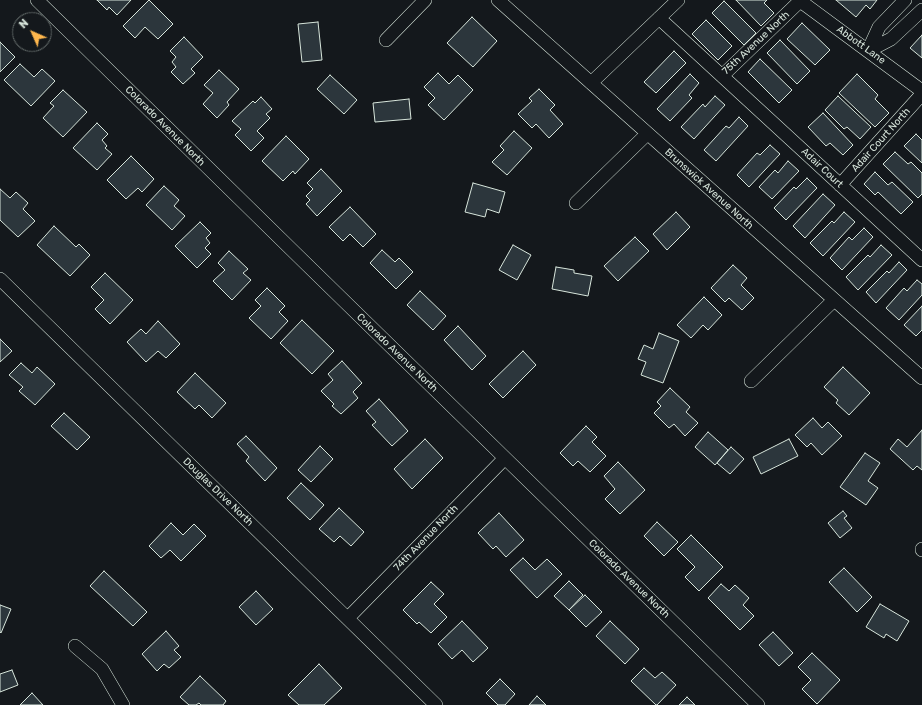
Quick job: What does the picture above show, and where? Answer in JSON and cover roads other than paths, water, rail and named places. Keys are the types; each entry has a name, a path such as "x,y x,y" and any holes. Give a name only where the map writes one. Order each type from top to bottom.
{"street":[{"name":"Colorado Avenue North","path":"37,0 758,705"},
{"path":"386,40 425,0"},
{"name":"Brunswick Avenue North","path":"498,0 922,378"},
{"path":"591,84 678,0"},
{"path":"868,50 879,27 905,0"},
{"name":"75th Avenue North","path":"658,18 722,76 800,1"},
{"name":"Abbott Lane","path":"800,1 922,91"},
{"path":"868,50 891,39 922,10"},
{"name":"Adair Court","path":"722,76 922,260"},
{"name":"Adair Court North","path":"840,185 922,94"},
{"path":"576,203 647,134"},
{"name":"Douglas Drive North","path":"0,280 436,705"},
{"path":"751,381 834,300"},
{"name":"74th Avenue North","path":"348,618 505,458"},
{"path":"75,646 102,668 123,705"}]}
